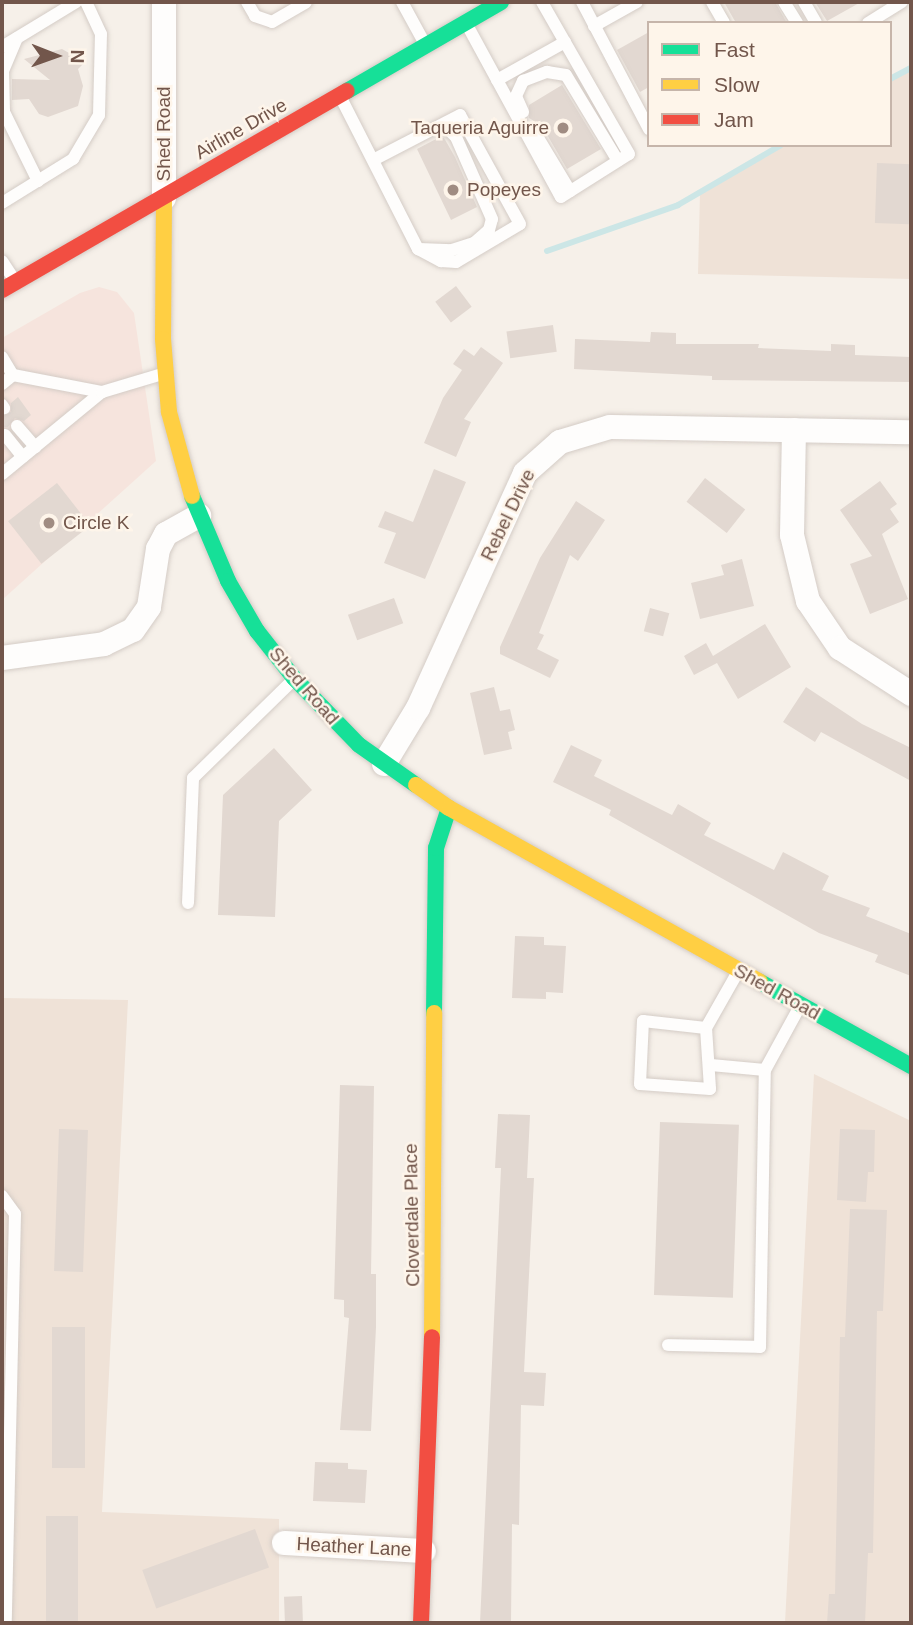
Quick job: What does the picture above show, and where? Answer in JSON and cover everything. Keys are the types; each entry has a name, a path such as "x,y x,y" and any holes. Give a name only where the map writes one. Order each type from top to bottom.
{"street":[{"name":"Shed Road","path":"164,2 166,373 183,475 199,516 246,611 294,678 359,745 384,764 449,808 911,1066"},
{"name":"Airline Drive","path":"9,286 501,2"},
{"name":"Rebel Drive","path":"384,764 418,708 525,472 547,451 576,435 610,427 911,432"},
{"path":"794,430 792,535 795,560 808,601 840,648 911,694"},
{"path":"2,658 104,644 133,630 149,607 158,549 166,534 199,516"},
{"name":"Cloverdale Place","path":"421,1623 436,1225 432,1112 436,848 449,808"},
{"name":"Heather Lane","path":"284,1543 424,1551"}],"lane":[{"path":"2,47 76,2"},
{"path":"2,203 73,159 99,116 101,34 86,2"},
{"path":"247,2 255,16 272,22 306,2"},
{"path":"402,2 426,46"},
{"path":"466,22 561,197 629,154 542,2"},
{"path":"582,2 647,126"},
{"path":"594,26 636,2"},
{"path":"712,2 723,21"},
{"path":"784,2 796,21"},
{"path":"804,2 815,21"},
{"path":"871,21 902,2"},
{"path":"17,38 3,71 4,112 38,181"},
{"path":"497,80 565,42"},
{"path":"570,191 520,106 517,87 523,81 547,72 572,80 618,161"},
{"path":"340,95 375,159 418,249 441,261 456,262 520,224 460,115 375,159"},
{"path":"418,249 465,246 484,237 492,219 456,137 449,130 433,129"},
{"path":"2,261 9,286"},
{"path":"2,357 13,375 102,392"},
{"path":"4,467 23,457 102,392 166,373"},
{"path":"2,384 13,375"},
{"path":"17,426 35,447"},
{"path":"5,435 23,457"},
{"path":"188,903 193,778 294,678"},
{"path":"706,1028 643,1021 640,1084 710,1089 711,1065 706,1028 739,970"},
{"path":"668,1345 760,1347 765,1070 801,1005"},
{"path":"711,1065 765,1070"},
{"path":"2,1196 15,1214 6,1623"}],"shaded area":[{"path":"911,68 911,279 698,274 700,193 775,147 892,147 892,78"},
{"path":"99,287 117,292 134,313 156,461 2,600 2,338 80,293"},
{"path":"2,998 128,1000 102,1512 279,1519 279,1623 2,1623"},
{"path":"814,1074 911,1121 911,1623 785,1623"}],"building":[{"path":"724,2 775,2 786,21 735,21"},
{"path":"815,2 861,2 827,21"},
{"path":"647,33 647,88 640,92 617,50"},
{"path":"62,49 85,62 78,69 83,86 78,106 48,117 39,114 29,99 12,100 12,79 50,80 24,59"},
{"name":"Taqueria Aguirre","path":"562,85 601,149 567,169 542,126 529,118 529,105"},
{"name":"Popeyes","path":"438,138 444,138 455,157 477,207 451,220 417,149"},
{"path":"877,163 911,164 909,224 875,223"},
{"path":"456,286 472,307 451,322 435,302"},
{"path":"553,325 557,352 510,358 506,332"},
{"path":"651,332 676,333 676,344 759,344 758,348 831,351 831,344 855,345 855,355 911,357 911,382 712,380 712,376 574,369 575,339 650,342"},
{"path":"481,347 503,363 464,419 471,422 456,457 424,443 443,398 462,370 453,364 464,349 474,356"},
{"path":"18,397 31,415 24,421 15,418 8,427 2,427 2,416 11,412 11,403"},
{"path":"434,469 466,482 425,579 384,563 396,533 378,527 385,511 413,522"},
{"path":"705,478 745,509 727,533 687,502"},
{"path":"880,481 897,504 890,509 899,522 882,534 908,599 870,614 850,564 872,556 840,510"},
{"name":"Circle K","path":"57,483 90,526 41,564 8,521"},
{"path":"576,501 605,520 578,561 570,555 539,633 544,635 537,649 559,660 550,678 500,654 500,647 540,558"},
{"path":"742,559 754,606 700,619 691,583 724,575 721,565"},
{"path":"394,598 403,623 357,640 348,615"},
{"path":"650,608 669,613 663,636 644,631"},
{"path":"765,624 791,667 738,699 717,663 694,675 684,656 706,643 713,656"},
{"path":"494,687 500,711 510,709 515,730 508,732 512,749 484,755 470,693"},
{"path":"806,687 862,724 911,748 911,781 821,732 815,742 783,722"},
{"path":"571,745 602,760 594,776 672,815 678,804 711,823 704,835 774,870 783,852 829,876 822,890 870,908 866,916 911,934 911,976 875,962 878,955 819,933 609,815 611,810 553,782"},
{"path":"274,748 312,790 279,821 275,917 218,915 223,795"},
{"path":"515,936 544,937 544,945 566,946 563,993 546,992 546,999 512,998"},
{"path":"340,1085 374,1086 371,1274 376,1274 376,1327 371,1431 340,1430 349,1318 344,1317 344,1300 334,1299"},
{"path":"498,1114 530,1115 527,1178 534,1178 524,1372 546,1373 544,1406 521,1405 519,1525 512,1524 511,1623 480,1623 501,1168 495,1168"},
{"path":"660,1122 739,1125 733,1298 654,1295"},
{"path":"59,1129 88,1130 83,1272 54,1271"},
{"path":"840,1129 875,1130 874,1172 868,1172 866,1202 837,1200"},
{"path":"850,1209 887,1210 883,1311 877,1311 873,1553 868,1553 865,1623 827,1623 829,1594 835,1594 840,1337 845,1337"},
{"path":"52,1327 85,1327 85,1468 52,1468"},
{"path":"315,1462 348,1463 348,1469 367,1470 365,1503 313,1501"},
{"path":"46,1516 78,1516 78,1623 46,1623"},
{"path":"255,1529 269,1568 156,1609 142,1570"},
{"path":"302,1596 303,1623 285,1623 284,1597"}],"waterway":[{"path":"892,78 911,68"},
{"path":"547,251 678,205 778,147"}],"traffic: fast":[{"path":"347,91 501,2"},
{"path":"192,496 228,581 257,631 294,678 359,745 416,785"},
{"path":"434,1013 436,848 449,808"},
{"path":"760,982 911,1066"}],"traffic: slow":[{"path":"164,198 163,339 169,412 192,496"},
{"path":"416,785 449,808 760,982"},
{"path":"432,1337 434,1013"}],"traffic: jam":[{"path":"2,290 347,91"},
{"path":"421,1623 432,1337"}],"place":[{"name":"Taqueria Aguirre","path":"563,128"},
{"name":"Popeyes","path":"453,190"},
{"name":"Circle K","path":"49,523"}]}
